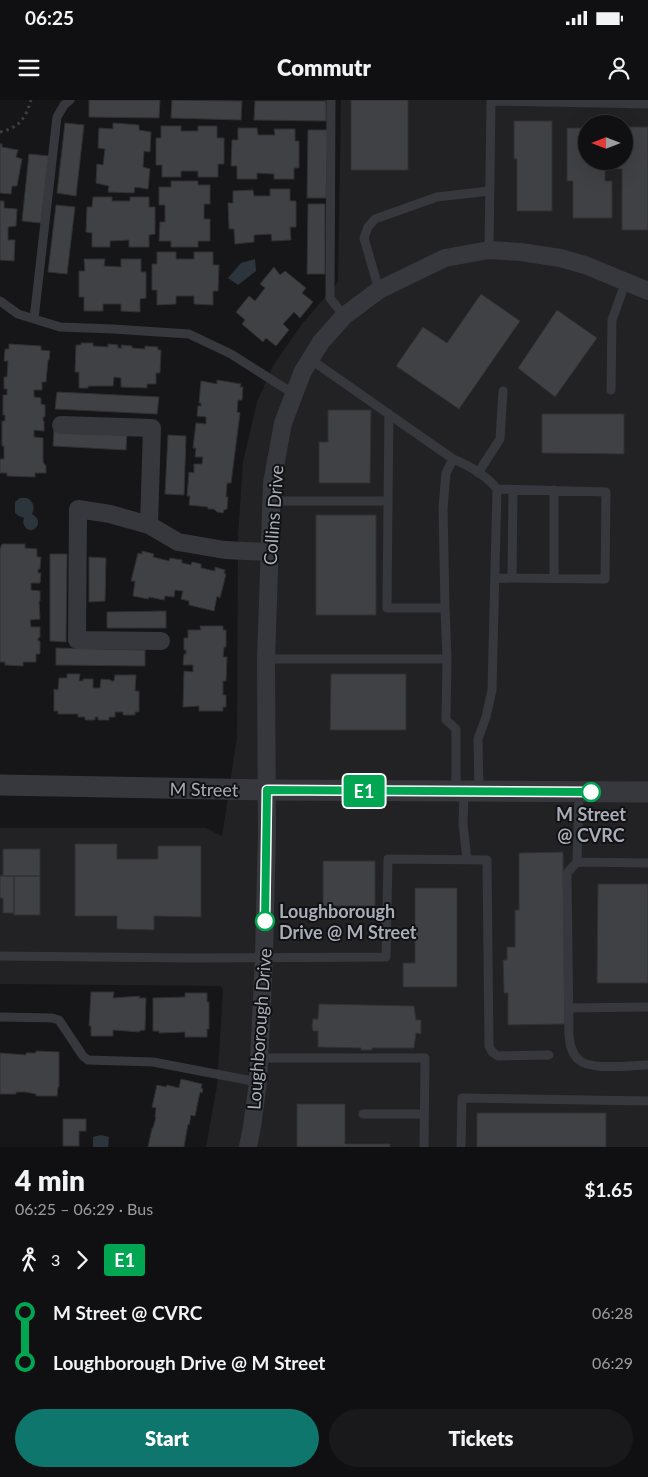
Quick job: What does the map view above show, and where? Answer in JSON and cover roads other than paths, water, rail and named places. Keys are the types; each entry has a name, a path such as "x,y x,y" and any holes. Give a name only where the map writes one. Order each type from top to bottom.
{"street":[{"name":"Collins Drive","path":"267,790 266,659 272,482 283,424 303,371 321,342 344,316 379,290 445,258 489,250 521,252 585,264 648,292"},
{"path":"62,425 152,428 149,525"},
{"path":"161,641 78,640 78,509 110,514 149,525 178,542 225,550 269,552"},
{"name":"M Street","path":"0,785 267,790 648,792"},
{"name":"Loughborough Drive","path":"248,1147 258,1082 264,956 267,790"}],"lane":[{"path":"34,319 57,117 64,105 70,100"},
{"path":"331,100 330,298 344,316"},
{"path":"489,250 491,101 648,104"},
{"path":"379,290 364,238 368,227 375,220 437,197 490,191"},
{"path":"611,390 612,320 626,281"},
{"path":"0,301 18,314 60,327 189,334 230,354 294,394"},
{"path":"310,359 453,459 468,465 490,480 497,490 492,690 486,717 478,740 467,791 463,824 466,860"},
{"path":"478,472 500,439 503,391"},
{"path":"389,414 387,608 445,608"},
{"path":"453,459 446,474 443,508 447,659 446,720 456,729 467,791"},
{"path":"495,578 605,579 606,492 497,490"},
{"path":"512,578 513,490"},
{"path":"554,490 554,578"},
{"path":"271,501 388,501"},
{"path":"266,659 447,659"},
{"path":"579,792 577,862 567,873 569,1035 571,1050 579,1061 593,1066 648,1064"},
{"path":"0,956 181,958 386,956 388,859 487,860 489,1046 492,1052 498,1056 549,1055"},
{"path":"577,862 648,863"},
{"path":"569,1008 648,1007"},
{"path":"0,1017 52,1018 59,1020 83,1056 88,1060 153,1062 258,1082"},
{"path":"259,1058 425,1058 424,1147"},
{"path":"461,1147 462,1098 648,1102"},
{"path":"363,1114 424,1114"}],"place":[{"name":"M Street @ CVRC","path":"591,792"},
{"name":"Loughborough Drive @ M Street","path":"265,921"}]}
